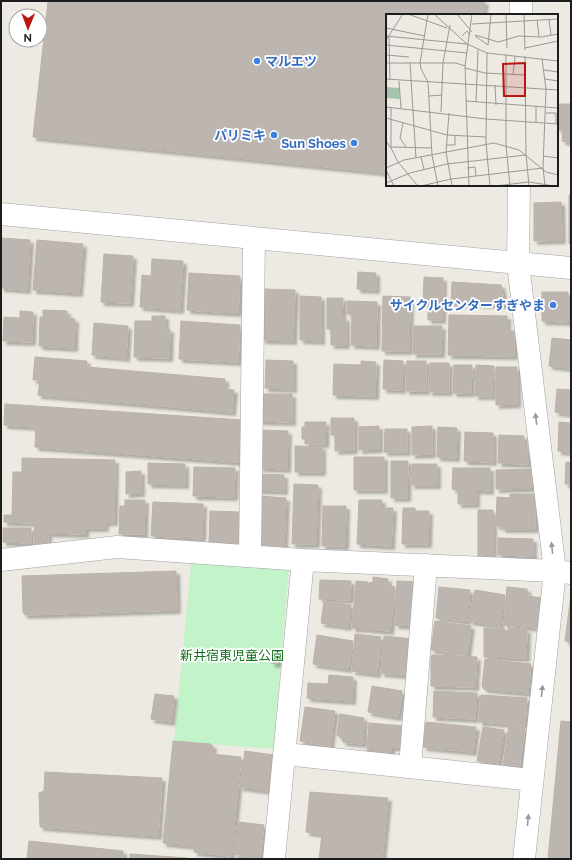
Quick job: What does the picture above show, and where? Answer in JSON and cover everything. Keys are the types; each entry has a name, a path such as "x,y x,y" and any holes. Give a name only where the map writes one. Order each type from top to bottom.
{"street":[{"path":"521,1 521,14"},
{"path":"519,186 518,264 563,572 532,780 524,859"},
{"path":"1,214 571,268"},
{"path":"250,556 254,238"},
{"path":"1,560 117,547 303,560 563,572"},
{"path":"274,859 303,560"},
{"path":"410,767 426,565"},
{"path":"285,754 532,780"}],"green space":[{"name":"新井宿東児童公園","path":"191,563 289,569 273,749 174,741"}],"building":[{"path":"48,1 485,1 483,14 386,14 386,173 33,137 43,48 48,48"},
{"path":"558,104 571,104 571,142 562,141 563,130 558,130"},
{"path":"569,195 571,195 571,244 569,244"},
{"path":"561,202 562,240 534,241 534,203"},
{"path":"1,238 30,240 27,290 1,288"},
{"path":"37,240 83,244 79,293 33,290"},
{"path":"104,254 133,256 130,303 101,302"},
{"path":"152,259 183,261 180,310 140,307 142,275 151,276"},
{"path":"358,272 376,273 376,290 357,289"},
{"path":"189,273 240,276 238,313 187,310"},
{"path":"424,277 443,278 442,320 428,320 428,303 423,303"},
{"path":"452,282 501,285 505,305 451,303"},
{"path":"263,289 295,290 293,341 262,340"},
{"path":"542,292 568,292 568,322 542,321"},
{"path":"300,296 321,297 321,341 300,340"},
{"path":"383,296 410,297 409,351 382,351"},
{"path":"327,298 343,298 342,318 346,318 346,345 331,345 331,329 327,329"},
{"path":"347,301 377,302 376,346 351,345 352,314 347,314"},
{"path":"43,310 67,311 67,318 75,319 74,348 39,346 40,317 43,317"},
{"path":"20,311 33,312 32,342 3,341 4,317 20,318"},
{"path":"449,315 507,316 507,331 514,331 514,356 448,355"},
{"path":"152,316 165,316 165,329 170,329 169,358 134,357 135,321 152,321"},
{"path":"181,321 240,325 238,362 179,359"},
{"path":"94,323 128,326 126,358 92,355"},
{"path":"413,326 442,326 441,354 413,354"},
{"path":"552,338 571,340 571,368 549,366"},
{"path":"35,357 87,361 87,367 225,379 225,389 234,390 232,412 38,395 40,380 33,380"},
{"path":"266,360 293,361 293,389 265,388"},
{"path":"384,360 403,361 402,390 383,389"},
{"path":"361,361 376,362 375,396 333,395 334,364 361,365"},
{"path":"407,361 426,361 426,391 406,391"},
{"path":"430,363 449,363 449,392 429,392"},
{"path":"454,365 472,365 471,393 453,393"},
{"path":"476,365 494,366 493,396 475,396"},
{"path":"496,367 517,367 517,404 496,405"},
{"path":"557,389 571,390 571,414 555,412"},
{"path":"260,394 292,394 292,422 259,421"},
{"path":"5,404 242,420 239,462 35,447 36,427 4,425"},
{"path":"331,418 354,418 354,450 335,451 335,435 331,435"},
{"path":"305,422 326,422 325,444 305,444 305,439 302,439 302,427 305,427"},
{"path":"559,422 571,423 571,452 558,451"},
{"path":"379,426 379,449 359,450 359,427"},
{"path":"432,426 432,454 412,455 412,427"},
{"path":"438,427 457,428 456,458 437,457"},
{"path":"385,429 407,429 407,452 384,452"},
{"path":"261,430 288,431 287,469 260,468"},
{"path":"465,432 493,433 493,462 464,461"},
{"path":"499,435 524,436 524,449 529,449 528,464 498,463"},
{"path":"295,446 322,447 322,472 295,472"},
{"path":"354,457 384,457 384,490 354,490"},
{"path":"22,458 115,460 114,522 105,522 105,528 85,528 85,534 48,533 48,544 34,544 35,523 4,522 4,515 12,515 13,472 22,472"},
{"path":"391,461 408,461 407,498 391,498"},
{"path":"566,462 571,463 571,484 565,484"},
{"path":"148,463 185,464 185,485 148,484"},
{"path":"412,464 437,464 437,485 411,485"},
{"path":"194,467 235,468 234,497 193,496"},
{"path":"453,468 490,468 490,491 476,490 476,504 458,504 458,490 452,489"},
{"path":"531,469 531,488 496,489 496,470"},
{"path":"141,471 141,493 126,494 126,472"},
{"path":"258,474 284,475 284,491 258,490"},
{"path":"294,484 318,485 316,544 292,544"},
{"path":"510,494 535,494 535,529 502,529 502,526 496,526 497,497 510,498"},
{"path":"259,496 286,498 284,546 258,545"},
{"path":"125,500 145,500 144,534 119,534 120,506 125,506"},
{"path":"359,500 382,500 381,508 393,508 391,546 357,544"},
{"path":"153,502 203,504 202,538 151,536"},
{"path":"323,506 346,506 345,546 322,546"},
{"path":"403,508 415,508 415,511 429,511 428,544 402,544"},
{"path":"478,510 493,510 493,558 478,558"},
{"path":"210,511 239,512 238,543 209,542"},
{"path":"3,528 31,528 31,543 3,542"},
{"path":"498,538 533,539 533,556 498,555"},
{"path":"176,571 177,610 25,615 23,612 22,576"},
{"path":"373,577 388,579 388,586 395,587 390,631 366,629 369,583 373,582"},
{"path":"320,580 351,581 350,600 319,599"},
{"path":"356,581 368,582 365,629 352,628"},
{"path":"397,581 420,582 418,626 395,625"},
{"path":"439,587 470,590 467,621 436,618"},
{"path":"507,587 527,589 528,596 542,598 538,628 504,625"},
{"path":"475,590 505,595 500,626 469,621"},
{"path":"571,595 571,642 565,641"},
{"path":"324,601 351,605 348,627 321,623"},
{"path":"435,621 471,626 467,655 431,650"},
{"path":"484,628 503,628 506,631 511,628 527,630 526,658 484,657"},
{"path":"355,634 381,637 377,674 352,671"},
{"path":"317,635 353,641 348,669 313,664"},
{"path":"384,636 413,639 414,676 381,673"},
{"path":"273,652 279,653 277,664 271,663"},
{"path":"431,656 477,657 475,687 431,686"},
{"path":"485,659 531,664 528,693 484,689 482,686"},
{"path":"329,675 353,677 352,701 307,698 308,683 328,684"},
{"path":"372,686 402,691 398,717 368,712"},
{"path":"434,691 477,693 475,719 433,717"},
{"path":"155,694 174,696 171,722 151,719"},
{"path":"481,695 527,698 525,725 479,722"},
{"path":"305,707 335,711 330,746 300,741"},
{"path":"340,714 364,718 363,744 343,742 342,738 337,735"},
{"path":"561,721 571,722 571,859 548,859"},
{"path":"426,722 476,727 473,752 423,747"},
{"path":"369,723 404,726 403,747 392,747 390,753 367,751"},
{"path":"509,725 525,728 519,768 503,766"},
{"path":"483,727 504,730 498,764 477,761"},
{"path":"173,741 210,744 213,746 212,754 241,757 231,856 194,852 194,846 163,843"},
{"path":"245,751 273,755 268,791 240,787"},
{"path":"45,772 162,778 158,836 40,827 39,793 44,791"},
{"path":"310,792 388,798 382,859 319,859 322,834 306,832"},
{"path":"238,822 264,825 260,858 234,854"},
{"path":"29,841 123,851 123,859 27,859"},
{"path":"130,854 187,858 187,859 130,859"}],"place":[{"name":"マルエツ","path":"257,61"},
{"name":"パリミキ","path":"274,135"},
{"name":"Sun Shoes","path":"354,143"},
{"name":"サイクルセンターすぎやま","path":"553,305"}]}
